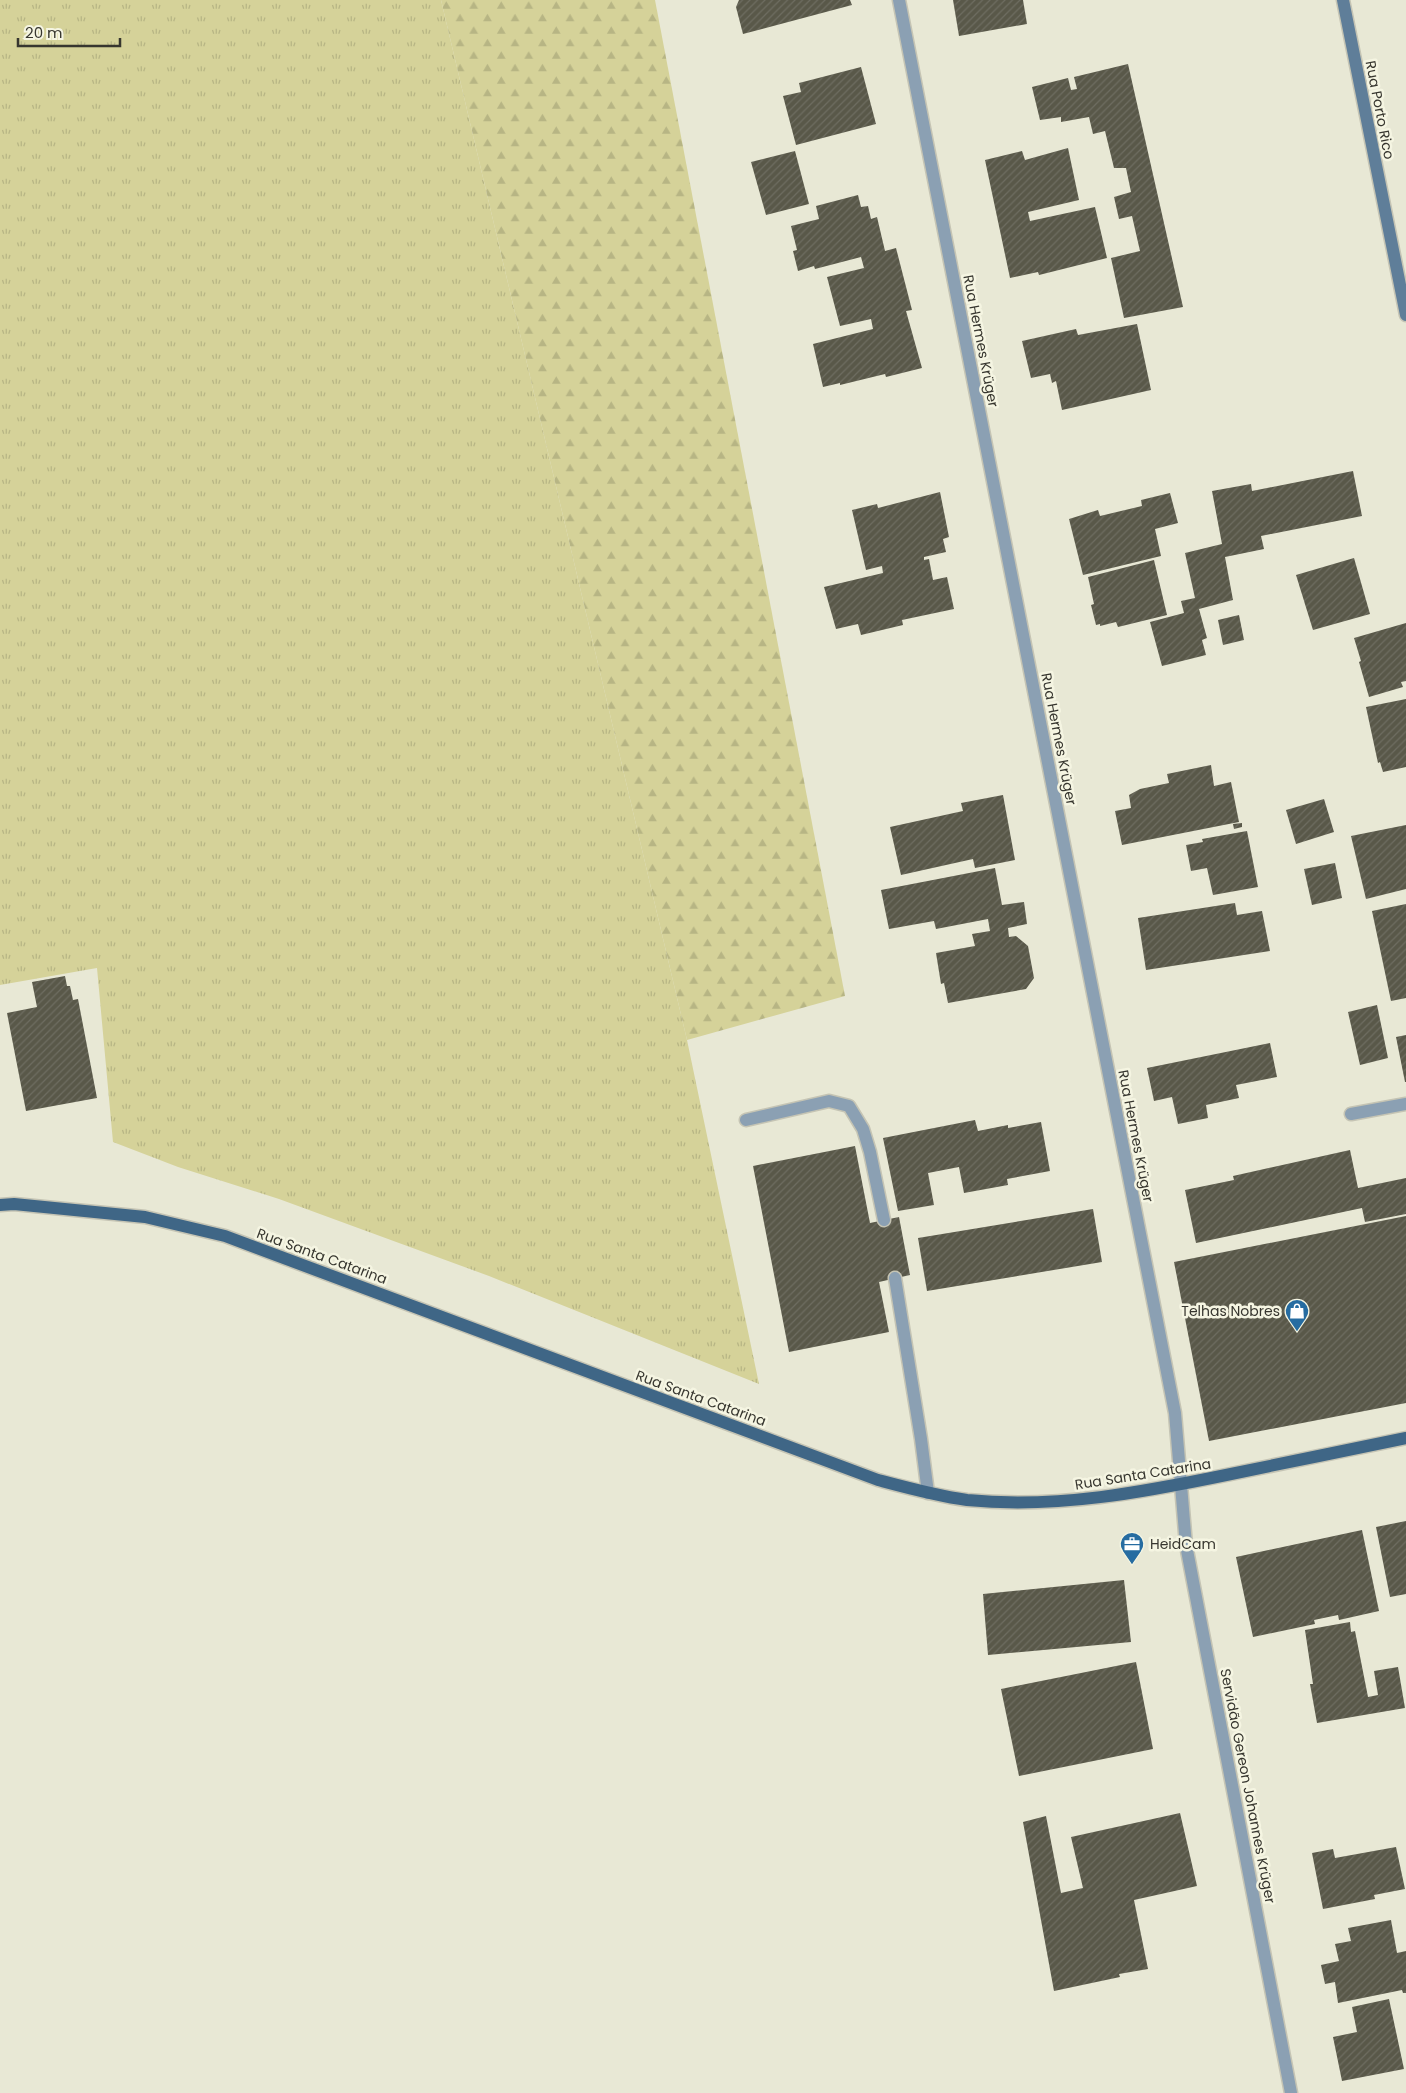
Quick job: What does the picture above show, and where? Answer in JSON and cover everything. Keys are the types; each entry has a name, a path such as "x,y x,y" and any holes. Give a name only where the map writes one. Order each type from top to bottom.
{"main road":[{"name":"Rua Porto Rico","path":"1342,0 1406,315"},
{"name":"Rua Santa Catarina","path":"0,1205 42,1206 145,1217 225,1236 878,1480 928,1493 967,1500 1022,1503 1076,1500 1134,1493 1406,1438"}],"street":[{"name":"Rua Hermes Krüger","path":"900,0 1173,1403 1181,1484"},
{"path":"746,1120 829,1101 849,1106 863,1129 870,1152 884,1220"},
{"path":"1351,1114 1406,1104"},
{"path":"895,1278 928,1493"},
{"name":"Servidão Gereon Johannes Krüger","path":"1181,1484 1186,1545 1291,2093"}],"green space":[{"path":"0,0 441,0 687,1040 759,1384 489,1276 279,1199 178,1167 113,1142 97,968 0,985"},
{"path":"441,0 655,0 845,996 687,1040"}],"building":[{"path":"739,0 850,0 852,5 743,34 736,7"},
{"path":"953,0 1023,0 1027,24 959,36"},
{"path":"1128,64 1183,307 1124,318 1111,258 1140,251 1132,216 1119,219 1114,197 1131,192 1126,168 1114,168 1105,131 1093,134 1089,117 1061,122 1061,117 1040,120 1032,87 1068,78 1071,90 1077,89 1074,77"},
{"path":"861,67 876,124 796,145 783,96 801,92 799,83"},
{"path":"1068,148 1079,200 1028,212 1030,221 1095,207 1107,258 1039,275 1038,272 1010,278 985,160 1022,151 1025,160"},
{"path":"795,151 809,204 766,215 751,162"},
{"path":"858,195 861,207 868,206 871,219 877,217 885,251 896,248 912,310 906,311 922,368 886,377 885,374 840,385 840,383 823,387 813,344 873,329 871,319 840,326 827,277 864,268 861,257 815,269 814,266 798,271 793,251 797,250 791,226 819,219 816,206"},
{"path":"1137,324 1151,390 1062,410 1056,381 1052,383 1050,374 1031,378 1022,341 1076,329 1078,335"},
{"path":"1353,471 1362,516 1261,536 1264,549 1225,557 1233,600 1199,609 1207,638 1202,640 1206,655 1162,666 1150,622 1184,613 1181,601 1195,598 1185,553 1222,544 1212,491 1251,484 1252,491"},
{"path":"940,492 949,537 943,539 946,552 924,557 924,560 929,559 933,580 947,577 954,609 902,620 903,625 861,635 858,624 836,629 824,587 883,573 882,566 866,570 852,510 877,504 878,508"},
{"path":"1170,493 1178,523 1155,529 1161,556 1083,575 1069,519 1098,510 1100,516 1142,506 1141,500"},
{"path":"1354,558 1370,614 1313,630 1296,575"},
{"path":"1154,560 1167,615 1118,627 1116,622 1100,626 1100,624 1096,625 1091,605 1094,604 1088,577"},
{"path":"1239,615 1244,640 1223,645 1218,620"},
{"path":"1406,623 1406,681 1401,682 1403,687 1369,697 1354,638"},
{"path":"1406,699 1406,767 1383,772 1380,762 1378,763 1366,707"},
{"path":"1211,765 1214,786 1231,782 1239,822 1122,845 1115,811 1131,808 1129,795 1140,789 1169,783 1167,774"},
{"path":"1003,795 1015,860 975,868 973,859 901,875 890,827 963,811 961,803"},
{"path":"1324,799 1334,832 1296,844 1286,810"},
{"path":"1242,823 1242,827 1234,829 1233,824"},
{"path":"1406,825 1406,889 1366,899 1351,836"},
{"path":"1247,831 1258,887 1213,895 1207,868 1191,871 1186,845 1203,842 1202,839"},
{"path":"1335,863 1342,898 1312,905 1304,869"},
{"path":"995,868 1002,905 1024,902 1027,924 1008,928 1009,937 1016,936 1028,946 1034,978 1026,989 948,1003 944,983 941,984 936,953 975,946 972,934 990,931 988,919 936,929 934,921 889,929 881,890"},
{"path":"1235,903 1237,915 1262,911 1270,951 1146,970 1138,918"},
{"path":"1406,904 1406,998 1391,1001 1372,911"},
{"path":"65,976 67,986 70,986 73,1000 78,999 97,1098 26,1111 7,1013 37,1007 32,982"},
{"path":"1377,1005 1388,1058 1360,1065 1348,1012"},
{"path":"1406,1035 1406,1082 1405,1082 1396,1037"},
{"path":"1270,1043 1277,1077 1236,1085 1239,1098 1206,1105 1208,1118 1178,1124 1172,1097 1154,1101 1147,1068"},
{"path":"975,1120 978,1131 1008,1125 1008,1128 1041,1122 1050,1171 1007,1179 1008,1185 964,1193 959,1167 928,1173 934,1205 898,1211 883,1138"},
{"path":"855,1146 870,1223 899,1217 910,1275 879,1282 889,1332 789,1352 753,1166"},
{"path":"1350,1150 1358,1188 1406,1178 1406,1214 1365,1222 1362,1208 1196,1243 1185,1190 1234,1180 1233,1176"},
{"path":"1093,1209 1102,1262 927,1291 918,1238"},
{"name":"Telhas Nobres","path":"1406,1216 1406,1403 1209,1441 1174,1262"},
{"path":"1406,1521 1406,1594 1390,1597 1376,1527"},
{"path":"1362,1530 1379,1611 1339,1620 1338,1615 1314,1620 1315,1624 1253,1637 1236,1557"},
{"path":"1124,1580 1131,1642 988,1655 983,1594"},
{"path":"1350,1622 1351,1632 1355,1631 1368,1697 1378,1695 1374,1671 1398,1667 1405,1708 1317,1723 1310,1684 1313,1684 1305,1630"},
{"path":"1136,1662 1153,1749 1019,1776 1001,1689"},
{"path":"1180,1813 1197,1886 1134,1900 1148,1969 1119,1974 1120,1977 1054,1991 1023,1822 1046,1816 1061,1893 1083,1888 1071,1837"},
{"path":"1396,1847 1405,1889 1374,1895 1375,1899 1323,1909 1312,1853 1333,1849 1335,1858"},
{"path":"1391,1920 1397,1953 1406,1951 1406,1993 1403,1993 1402,1990 1338,2003 1335,1982 1325,1984 1321,1965 1339,1961 1335,1944 1351,1941 1348,1928"},
{"path":"1389,1999 1404,2069 1342,2081 1333,2037 1357,2032 1352,2007"}],"place":[{"name":"Telhas Nobres","path":"1297,1332"},
{"name":"HeidCam","path":"1132,1565"}]}
